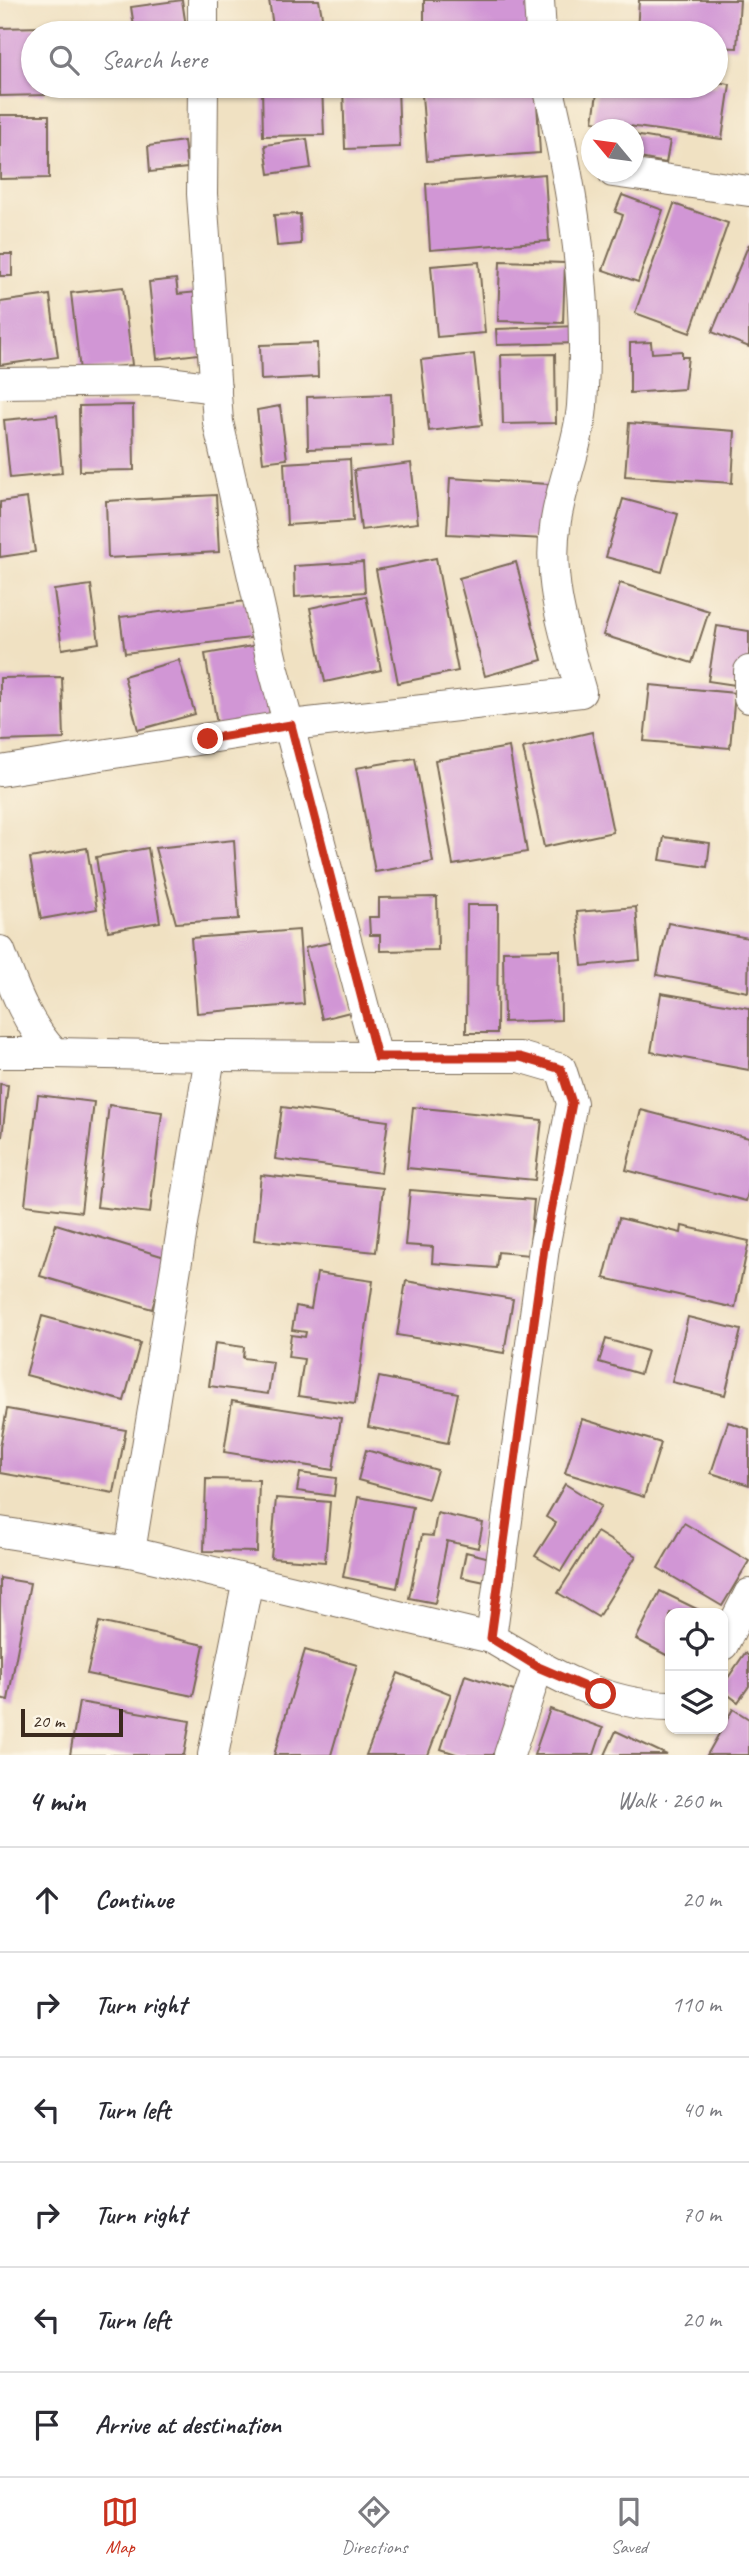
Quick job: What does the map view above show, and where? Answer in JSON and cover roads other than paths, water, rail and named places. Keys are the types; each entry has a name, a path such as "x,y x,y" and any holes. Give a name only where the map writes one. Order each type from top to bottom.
{"street":[{"path":"203,0 204,21"},
{"path":"539,0 540,21"},
{"path":"203,98 201,194 221,436 273,666 291,725 377,1057"},
{"path":"0,771 291,725 581,692 555,598 556,522 582,408 580,167 553,98"},
{"path":"644,176 749,191"},
{"path":"0,383 159,381 216,388"},
{"path":"749,671 749,698"},
{"path":"0,951 18,1000 37,1035 54,1053"},
{"path":"0,1053 520,1057 561,1069 572,1103 544,1248 491,1638"},
{"path":"130,1552 210,1056"},
{"path":"0,1532 130,1552 491,1638 538,1667 601,1694 644,1706 665,1706"},
{"path":"213,1755 248,1580"},
{"path":"728,1635 749,1594"},
{"path":"509,1755 538,1667"}]}
